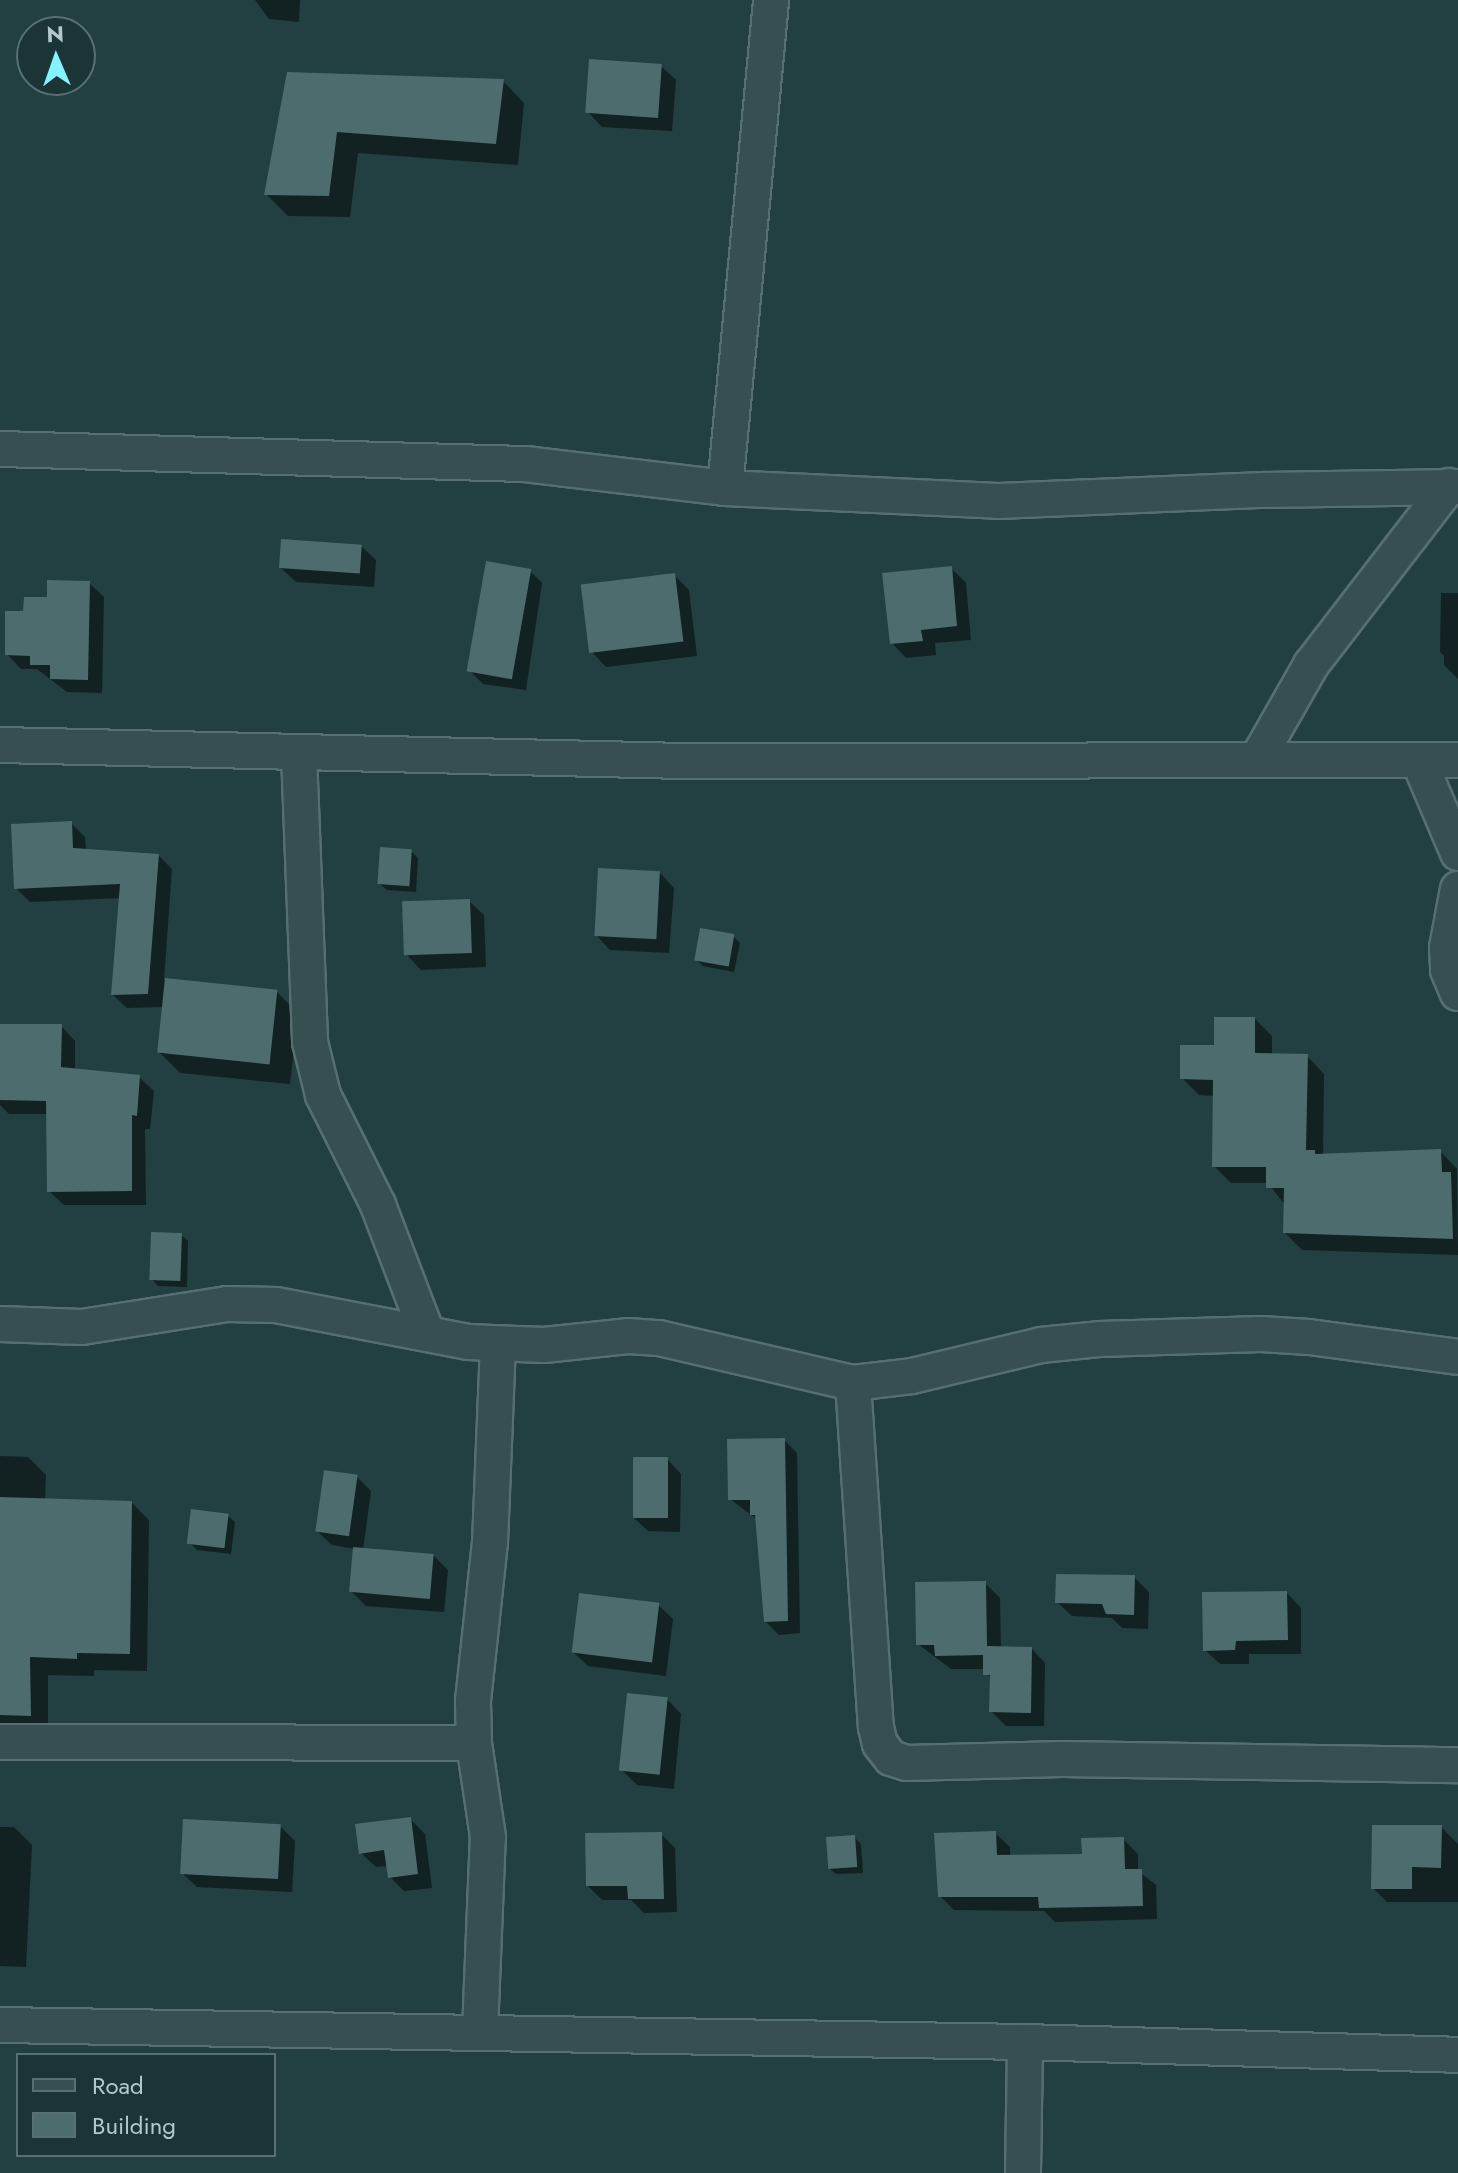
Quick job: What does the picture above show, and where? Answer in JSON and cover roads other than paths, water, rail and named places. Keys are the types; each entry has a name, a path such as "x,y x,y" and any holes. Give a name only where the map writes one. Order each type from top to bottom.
{"street":[{"path":"725,488 771,0"},
{"path":"0,449 525,464 725,488 998,501 1454,486"},
{"path":"1258,758 1311,665 1454,486"},
{"path":"0,745 683,761 1458,760"},
{"path":"299,754 310,1042 323,1095 378,1205 427,1333"},
{"path":"1419,761 1458,853"},
{"path":"1458,889 1447,948 1448,970 1458,993"},
{"path":"0,1324 82,1327 227,1304 276,1305 498,1344 544,1345 628,1336 659,1338 853,1383 912,1376 1041,1345 1099,1339 1261,1334 1309,1337 1458,1357"},
{"path":"480,2032 488,1837 474,1743 473,1701 491,1530 498,1344"},
{"path":"853,1383 876,1727 880,1744 891,1758 906,1763 1062,1759 1458,1765"},
{"path":"0,1742 474,1743"},
{"path":"0,2025 1025,2042 1458,2055"},
{"path":"1023,2173 1025,2042"}]}
